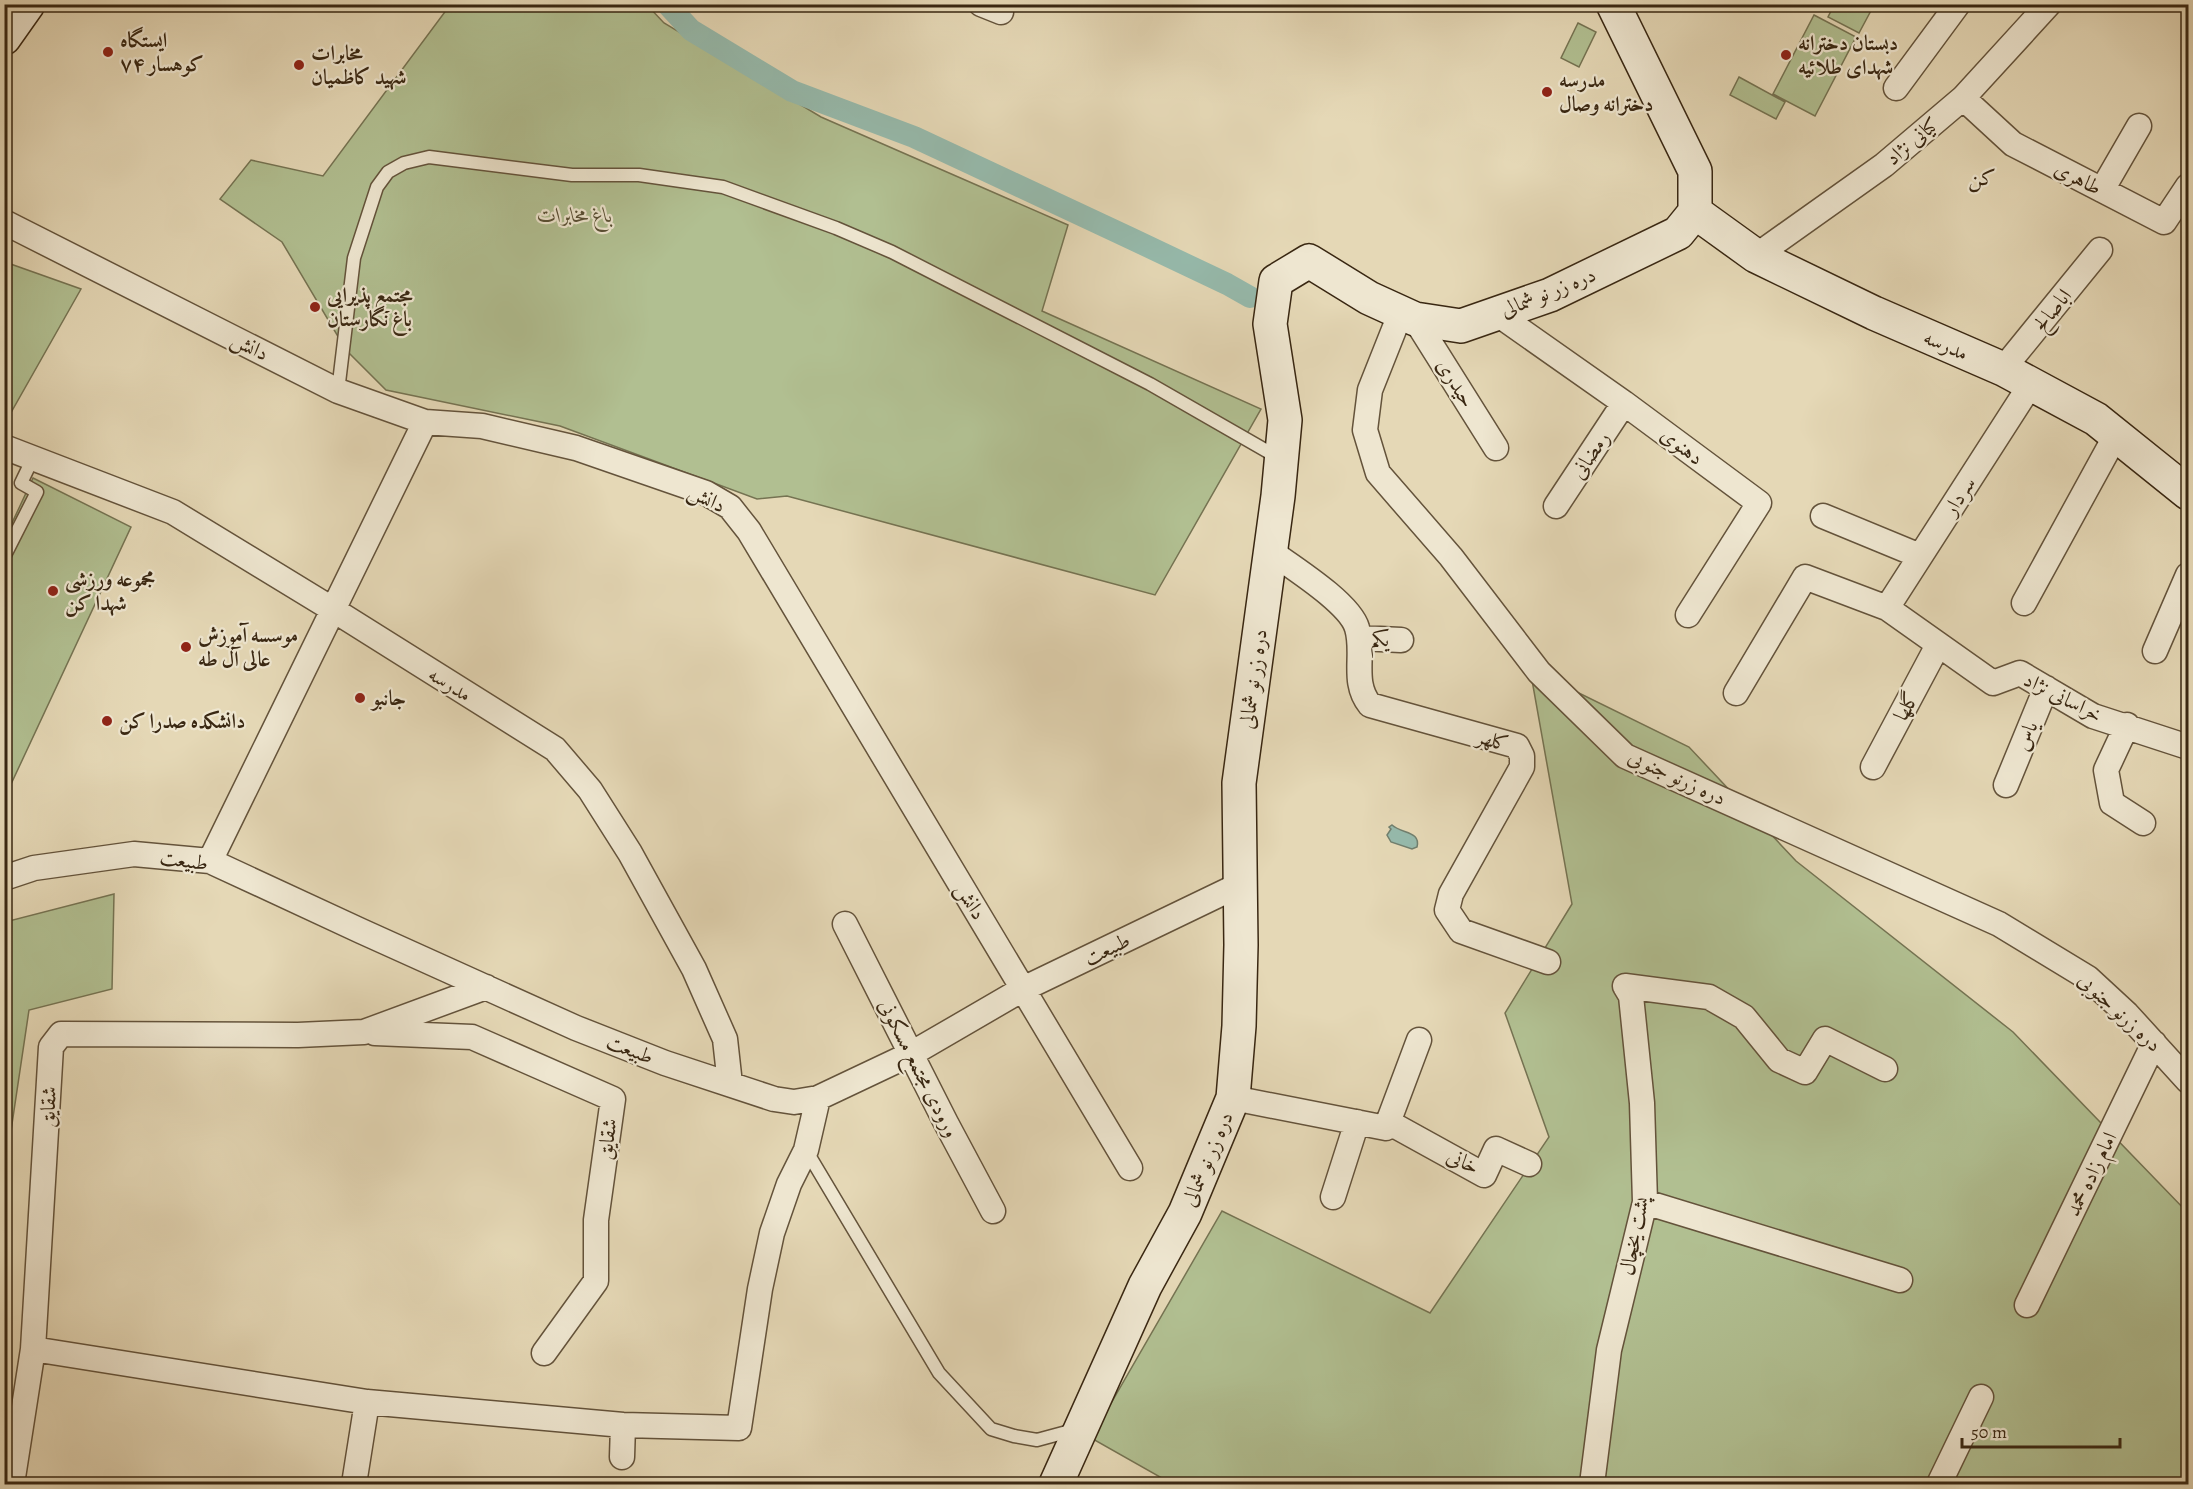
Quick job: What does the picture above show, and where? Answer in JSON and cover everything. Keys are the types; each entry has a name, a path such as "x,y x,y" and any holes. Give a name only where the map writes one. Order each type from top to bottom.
{"street":[{"path":"4,38 28,4"},
{"path":"1613,4 1695,171 1687,222"},
{"path":"1896,88 1958,4"},
{"name":"کیانی نژاد","path":"1756,256 1884,165 1963,98 2049,4"},
{"name":"طاهری","path":"1963,98 2013,144 2164,222 2188,186"},
{"path":"2102,190 2139,126"},
{"name":"دانش","path":"4,222 338,391 425,422 482,426 576,448 706,493 730,507 749,531 1130,1168"},
{"name":"مدرسه","path":"1687,222 1874,313 2017,377 2096,419 2188,493"},
{"name":"دره زر نو شمالی","path":"1056,1485 1145,1286 1185,1213 1233,1098 1239,1026 1241,945 1239,783 1285,420 1270,324 1275,281 1309,261 1369,298 1408,316 1461,326 1550,295 1687,222"},
{"name":"اباصالح","path":"2017,377 2100,250"},
{"name":"دهنوی","path":"1496,314 1624,403 1759,503 1688,615"},
{"name":"حیدری","path":"1408,316 1496,448"},
{"name":"دره زرنو جنوبی","path":"1408,316 1370,390 1365,429 1377,473 1450,557 1547,680 1625,756 1999,924 2088,978 2154,1043 2188,1081"},
{"name":"سردار","path":"1887,608 1920,556 2017,377"},
{"name":"رمضانی","path":"1556,506 1624,403"},
{"path":"210,861 425,422"},
{"path":"2024,603 2116,435"},
{"name":"مدرسه","path":"4,447 172,512 555,749 590,790 630,853 694,969 725,1039 730,1084"},
{"path":"1823,516 1920,556"},
{"name":"کلهر","path":"1270,551 1341,604 1357,626 1360,683 1363,696 1370,705 1517,746 1522,756 1522,767 1450,894 1447,910 1461,931 1548,962"},
{"path":"2155,651 2188,575"},
{"path":"1736,693 1805,577 1887,608"},
{"name":"خراسانی نژاد","path":"1887,608 1993,683 2020,673 2093,716 2127,725 2188,747"},
{"name":"یکم","path":"1359,638 1401,640"},
{"name":"گلها","path":"1873,767 1938,645"},
{"name":"یاس","path":"2006,785 2046,688"},
{"path":"2127,725 2106,770 2112,802 2143,823"},
{"name":"طبیعت","path":"4,878 34,868 134,854 210,861 576,1028 666,1063 774,1099 794,1102 818,1098 911,1053 1023,989 1239,885"},
{"name":"ورودی مجتمع مسکونی","path":"845,924 993,1211"},
{"name":"پشت یخچال","path":"1592,1485 1609,1350 1644,1202 1642,1103 1631,996 1625,986 1709,997 1744,1017 1779,1060 1805,1072 1825,1040 1885,1069"},
{"name":"شقایق","path":"364,1032 486,987"},
{"name":"شقایق","path":"12,1485 33,1349 51,1047 61,1034 298,1035 364,1032 472,1037 613,1099 596,1220 596,1281 544,1353"},
{"path":"1233,1098 1386,1128 1419,1040"},
{"name":"امام زاده محمد","path":"2027,1305 2154,1043"},
{"path":"33,1349 367,1402 623,1425 739,1428 772,1233 789,1184 806,1150 818,1098"},
{"path":"1333,1197 1357,1122"},
{"name":"خانی","path":"1388,1122 1484,1175 1496,1149 1528,1164"},
{"path":"1644,1202 1900,1280"},
{"path":"1940,1485 1981,1397"},
{"path":"354,1485 367,1402"},
{"path":"622,1457 623,1425"}],"lane":[{"path":"338,391 354,258 377,187 388,172 404,163 429,157 572,175 639,176 723,187 836,228 892,252 1150,384 1281,460"},
{"path":"4,557 37,492 21,483 33,458"},
{"path":"806,1150 939,1373 991,1429 1037,1440 1082,1429"}],"green space":[{"path":"1834,4 1874,5 1859,33 1828,17"},
{"name":"باغ مخابرات","path":"450,5 647,5 664,23 821,117 1068,225 1042,311 1261,409 1155,595 787,496 757,499 560,426 386,390 346,350 282,242 220,199 251,160 323,176"},
{"path":"1814,15 1856,37 1815,116 1773,94"},
{"path":"1578,23 1596,32 1579,67 1561,58"},
{"path":"1739,77 1785,102 1776,119 1730,95"},
{"path":"5,262 81,289 9,416 4,414"},
{"name":"مجموعه ورزشی شهدا کن","path":"33,478 131,527 5,797 5,538"},
{"path":"1530,669 1689,747 1796,861 2013,1032 2188,1213 2188,1484 1168,1484 1169,1482 1091,1438 1222,1211 1430,1313 1549,1137 1505,1013 1572,904"},
{"path":"114,894 112,989 29,1010 5,1171 5,922"}],"shaded area":[{"path":"1392,825 1413,835 1416,838 1417,847 1412,849 1391,842 1387,835"}],"waterway":[{"path":"667,4 691,30 792,91 914,137 1227,284 1250,297"}],"place":[{"name":"ایستگاه ۷۴ کوهسار","path":"108,52"},
{"name":"دبستان دخترانه شهدای طلائیه","path":"1786,55"},
{"name":"مخابرات شهید کاظمیان","path":"299,65"},
{"name":"مدرسه دخترانه وصال","path":"1547,92"},
{"name":"مجتمع پذیرایی باغ نگارستان","path":"315,307"},
{"name":"مجموعه ورزشی شهدا کن","path":"53,591"},
{"name":"موسسه آموزش عالی آل طه","path":"186,647"},
{"name":"جانبو","path":"360,698"},
{"name":"دانشکده صدرا کن","path":"107,721"}],"district":[{"name":"کن","path":"1982,177"}]}
